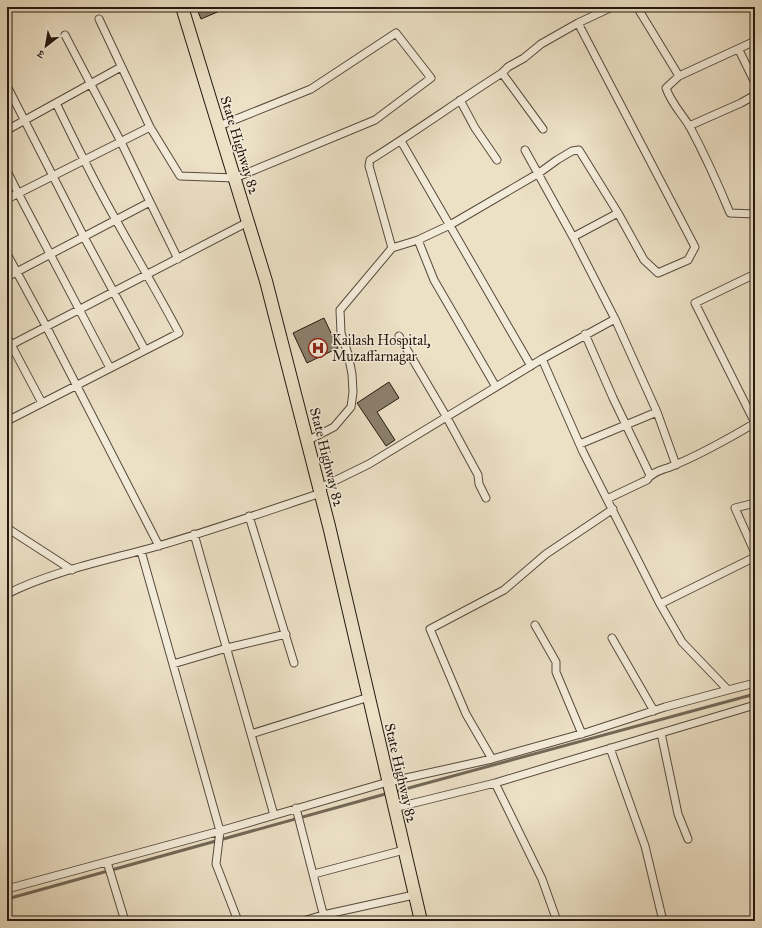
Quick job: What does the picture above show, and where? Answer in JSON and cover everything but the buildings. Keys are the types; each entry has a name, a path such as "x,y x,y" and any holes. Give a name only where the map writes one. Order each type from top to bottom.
{"main road":[{"name":"State Highway 82","path":"182,7 266,281 320,490 421,921"}],"street":[{"path":"392,248 369,166 370,160 502,73 508,67 524,58 541,44 578,23 612,7"},
{"path":"637,7 678,76"},
{"path":"98,19 150,128 180,176 234,178 375,120 431,78 396,33 311,89 219,126"},
{"path":"307,440 334,427 351,407 353,392 352,374 348,354 341,333 340,310 392,248 418,240 450,225 539,173 572,151 579,150 618,213 644,260 658,273 688,260 695,247 578,23"},
{"path":"65,35 121,142 178,259"},
{"path":"755,41 739,50 678,76 666,88 668,95 689,126 714,173 730,213 755,214"},
{"path":"739,50 755,82"},
{"path":"7,130 121,67"},
{"path":"502,73 543,129"},
{"path":"7,86 52,176 145,350"},
{"path":"689,126 741,104 755,95"},
{"path":"460,100 497,160"},
{"path":"8,419 179,333 148,274 116,220 56,103"},
{"path":"7,199 150,128"},
{"path":"400,141 531,366"},
{"path":"526,150 615,319 657,412 676,464"},
{"path":"7,170 110,368"},
{"path":"7,277 150,202"},
{"path":"572,237 618,213"},
{"path":"9,346 248,222"},
{"path":"418,240 434,280 496,387"},
{"path":"7,254 46,326 159,546"},
{"path":"608,499 647,480 650,475 728,439 755,422 695,303 755,274"},
{"path":"7,594 18,588 72,570 159,546 249,516 320,490 369,464 542,358 615,319"},
{"path":"585,334 625,425 650,475"},
{"path":"399,336 446,416 478,475 479,484 486,498"},
{"path":"7,337 9,346 42,403"},
{"path":"542,358 580,444 660,604 682,642 728,690"},
{"path":"580,444 657,412"},
{"path":"755,503 735,508 755,553"},
{"path":"492,760 466,714 430,629 504,590 546,554 613,509"},
{"path":"249,516 294,663"},
{"path":"7,528 72,570"},
{"path":"194,534 274,815"},
{"path":"141,550 220,833 216,864 238,921"},
{"path":"660,604 755,557"},
{"path":"535,625 556,662 556,672 582,734"},
{"path":"173,664 227,648 286,634"},
{"path":"612,638 654,711"},
{"path":"391,794 492,760 654,711 755,683"},
{"path":"251,734 368,697"},
{"path":"7,889 108,864 220,833 274,815 391,794 495,783 755,705"},
{"path":"661,733 678,814 688,839"},
{"path":"610,748 645,846 663,921"},
{"path":"495,783 542,879 557,921"},
{"path":"297,811 324,918"},
{"path":"314,874 404,850"},
{"path":"108,864 125,921"},
{"path":"303,921 324,918 414,895"}],"waterway":[{"path":"394,792 755,694"},
{"path":"7,899 389,793"}],"place":[{"name":"Kailash Hospital, Muzaffarnagar","path":"318,348"}]}
